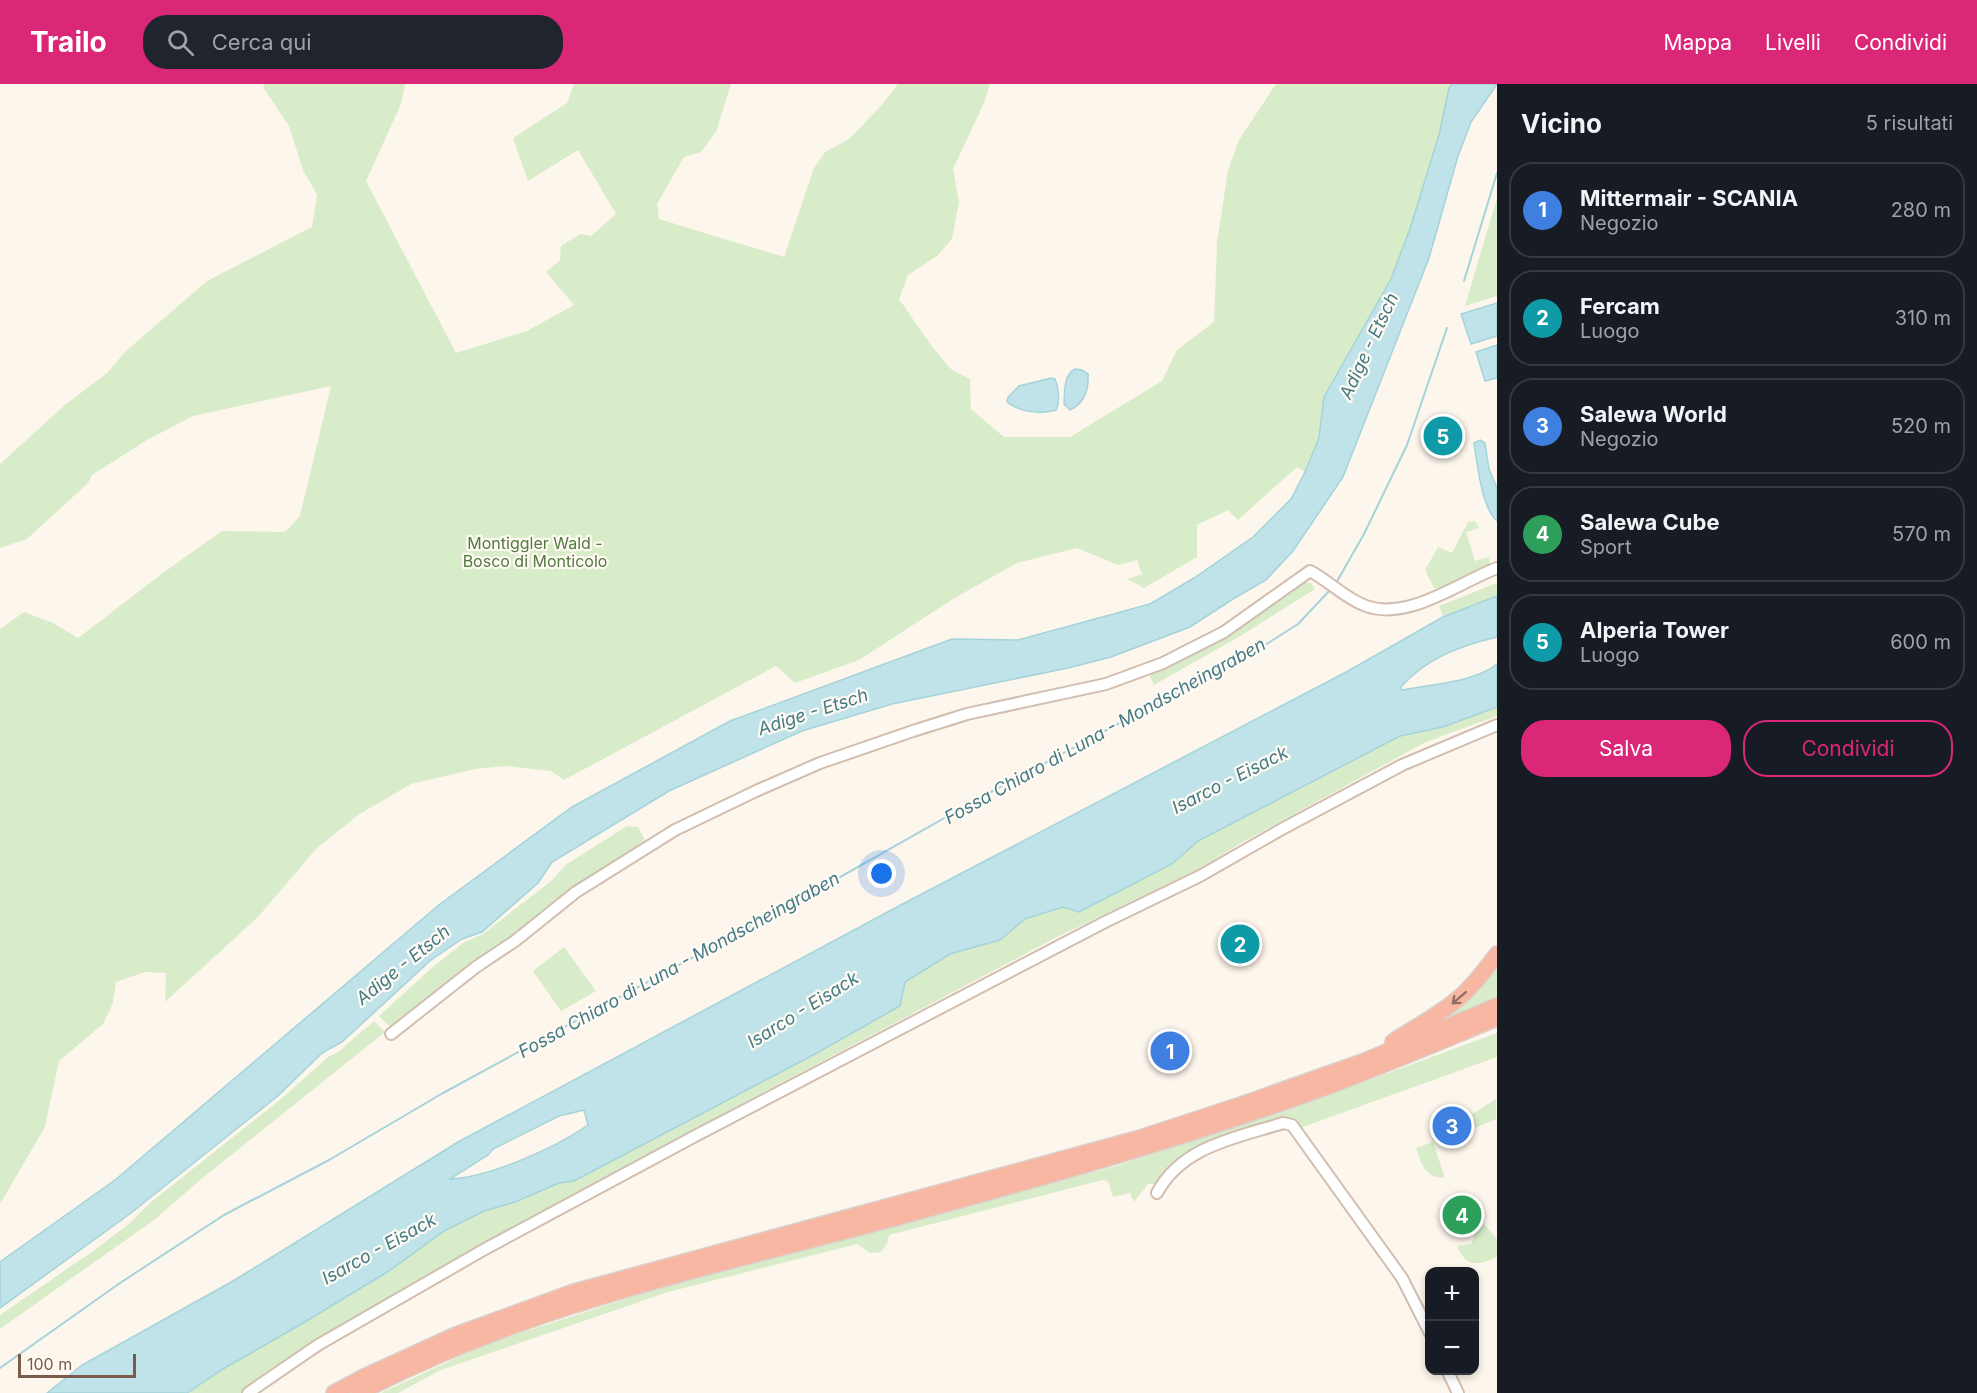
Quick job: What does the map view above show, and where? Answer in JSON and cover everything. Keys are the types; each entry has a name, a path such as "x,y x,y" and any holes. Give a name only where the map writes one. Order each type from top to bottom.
{"highway":[{"path":"1365,1060 1460,997 1480,977 1497,954"},
{"path":"334,1393 363,1377 456,1335 574,1292 1114,1146 1238,1106 1365,1060 1497,1006"},
{"path":"359,1393 462,1345 578,1302 1141,1149 1308,1094 1497,1018"}],"street":[{"path":"391,1034 576,892 675,830 820,763 967,714 1106,684 1163,663 1224,632 1310,571 1364,605 1398,609 1411,607 1497,568"},
{"path":"248,1393 318,1345 485,1249 706,1130 1105,922 1200,876 1402,765 1496,726"},
{"path":"1157,1193 1163,1181 1184,1160 1198,1151 1283,1123 1292,1125 1402,1278 1425,1323"},
{"path":"1449,1375 1458,1393"}],"green space":[{"name":"Montiggler Wald - Bosco di Monticolo","path":"265,84 405,84 401,104 366,181 456,353 527,331 574,305 546,272 560,260 561,246 580,234 591,236 616,214 578,150 528,181 513,138 567,103 574,84 731,84 716,132 701,152 684,157 657,204 659,219 784,257 814,168 825,152 849,139 881,106 898,84 990,84 983,105 953,169 959,202 952,239 937,256 908,275 899,299 933,348 951,369 970,379 971,409 1004,437 1070,437 1162,381 1177,350 1214,322 1217,243 1228,170 1239,140 1276,84 1452,84 1410,229 1391,279 1324,396 1319,438 1305,472 1297,467 1238,520 1228,510 1197,525 1197,557 1144,588 1127,579 1142,574 1137,560 1118,565 1077,548 1017,563 953,599 859,660 795,683 776,666 564,780 551,771 505,766 475,769 411,784 358,815 316,849 258,917 165,1002 166,973 145,972 116,982 113,1003 103,1024 59,1061 45,1127 0,1204 0,629 24,612 53,623 78,638 222,531 285,532 300,516 331,386 193,416 147,440 92,475 88,483 27,539 0,548 0,464 65,405 107,373 126,351 207,281 312,227 317,195 303,170 289,126 263,87"},
{"path":"1497,198 1497,296 1465,306"},
{"path":"1475,521 1479,528 1466,532 1475,561 1489,557 1490,565 1440,588 1434,588 1425,570 1438,547 1452,553 1468,522"},
{"path":"1303,582 1311,583 1315,589 1242,635 1154,685 1149,674 1228,634"},
{"path":"1497,583 1497,596 1443,617 1439,606"},
{"path":"1497,707 1497,716 1426,742 1241,843 1197,870 1059,936 726,1112 441,1270 348,1324 242,1393 187,1393 223,1369 389,1271 444,1231 484,1211 515,1202 559,1183 574,1181 950,954 1000,940 1025,919 1064,907 1172,864 1198,841 1400,736 1443,727"},
{"path":"627,826 638,827 645,840 553,902 390,1027 379,1016 463,943 483,934 550,882 567,864"},
{"path":"564,947 596,991 561,1011 533,971"},
{"path":"1497,960 1497,997 1423,1029"},
{"path":"374,1021 385,1032 200,1180 154,1220 0,1329 0,1315 130,1223 150,1203 281,1099 328,1057 338,1052"},
{"path":"1497,1033 1497,1057 1300,1128 1293,1122 1195,1149 1158,1184 1148,1184 1134,1202 1130,1193 1113,1197 1108,1181 1103,1180 889,1235 887,1244 881,1252 870,1253 857,1244 668,1292 441,1370 398,1393 381,1393 489,1343 688,1279 1113,1167 1285,1111"},
{"path":"1496,1099 1496,1119 1475,1128 1472,1114"},
{"path":"1433,1142 1445,1178 1433,1176 1425,1169 1416,1148"},
{"path":"1483,1223 1497,1239 1497,1257 1473,1263 1464,1258 1457,1246 1471,1244 1479,1225"}],"water":[{"name":"Adige - Etsch","path":"1452,84 1497,84 1471,122 1458,156 1429,258 1343,477 1293,551 1266,580 1190,627 1111,657 892,704 802,731 669,791 552,862 538,883 482,932 462,939 431,960 342,1042 322,1053 279,1095 131,1213 0,1308 0,1262 115,1180 440,904 572,807 730,721 952,639 1018,640 1150,604 1194,578 1253,537 1291,499 1319,438 1324,397 1391,279 1410,229"},
{"path":"1497,303 1497,336 1471,344 1461,314"},
{"path":"1497,345 1497,378 1485,381 1476,352"},
{"path":"1075,369 1088,374 1088,385 1083,400 1070,410 1064,404 1065,389 1068,376"},
{"path":"1055,379 1058,391 1056,410 1030,412 1007,402 1008,397 1019,386"},
{"path":"1480,440 1485,443 1489,469 1497,488 1497,521 1488,507 1481,485 1474,443"},
{"name":"Isarco - Eisack","path":"1497,596 1497,637 1457,649 1432,661 1400,688 1403,690 1465,679 1497,664 1497,707 1443,727 1400,736 1198,841 1172,864 1079,912 1063,907 1025,919 1000,940 950,954 905,982 900,1006 815,1054 574,1181 559,1183 515,1202 484,1211 444,1231 389,1271 223,1369 187,1393 47,1393 82,1365 233,1281 458,1142 897,907 1348,671 1443,617","holes":["584,1110 588,1125 558,1143 522,1160 484,1173 450,1179 488,1155 493,1149 559,1116"]}],"waterway":[{"name":"Fossa Chiaro di Luna - Mondscheingraben","path":"1464,281 1497,173"},
{"name":"Fossa Chiaro di Luna - Mondscheingraben","path":"1336,583 1364,534 1407,445 1447,328"},
{"name":"Fossa Chiaro di Luna - Mondscheingraben","path":"0,1368 120,1283 224,1215 329,1160 443,1093 819,889 985,795 1262,647 1298,624 1330,590"}],"place":[{"name":"Alperia Tower","path":"1443,436"},
{"name":"Fercam","path":"1240,944"},
{"name":"Mittermair - SCANIA","path":"1170,1051"},
{"name":"Salewa World","path":"1452,1126"},
{"name":"Salewa Cube","path":"1462,1215"}]}
